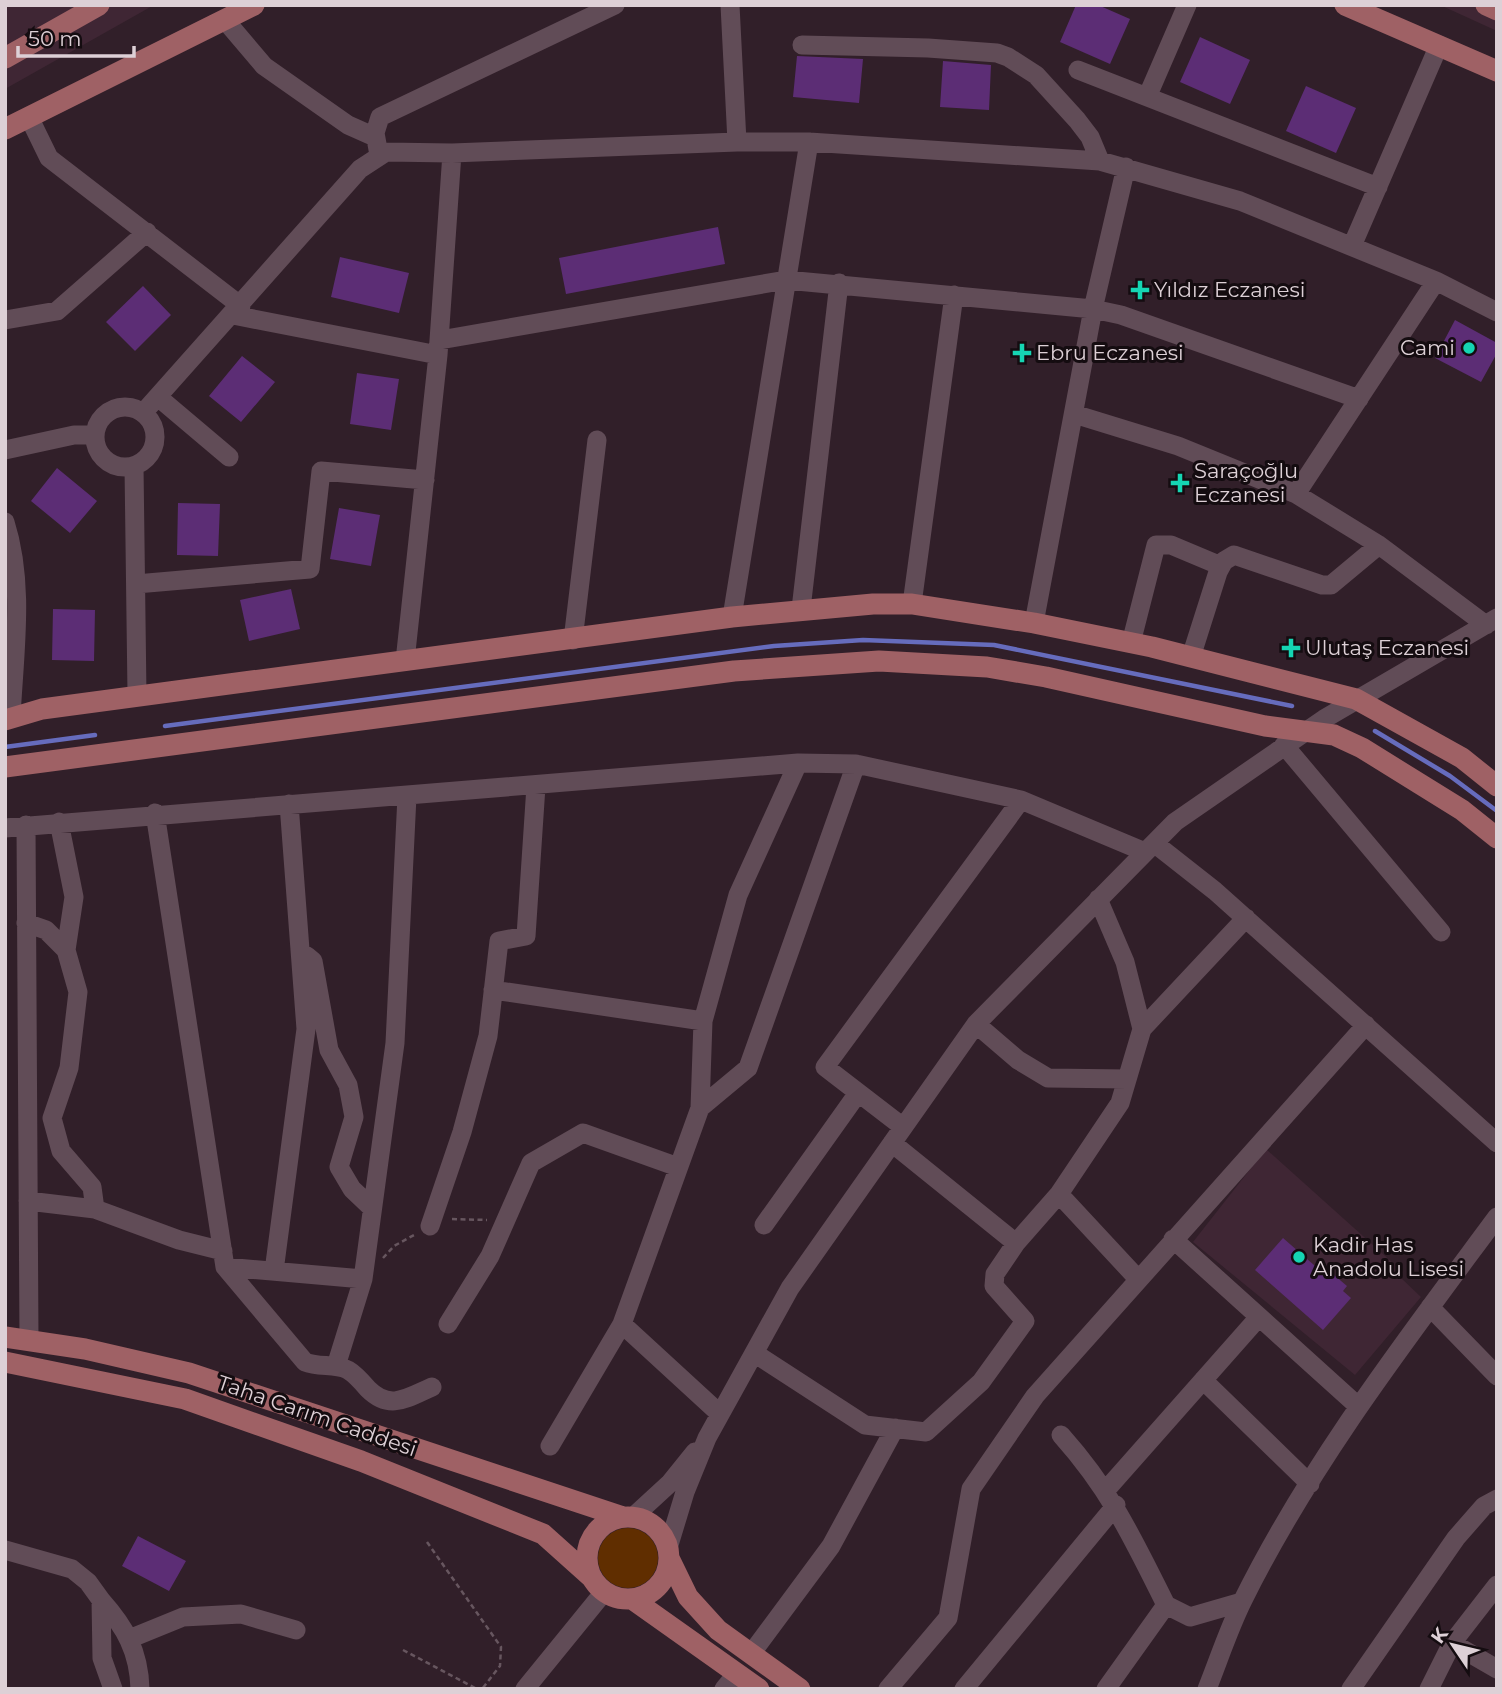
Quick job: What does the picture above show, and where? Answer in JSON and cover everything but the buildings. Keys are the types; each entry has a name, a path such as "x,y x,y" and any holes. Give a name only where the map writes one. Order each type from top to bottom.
{"main road":[{"path":"5,58 100,5"},
{"path":"5,129 254,5"},
{"path":"1345,5 1497,71"},
{"path":"1486,5 1497,10"},
{"path":"8,719 42,709 137,695 732,617 801,609 912,604 1034,623 1131,643 1356,699 1462,758 1497,786"},
{"path":"5,767 734,671 842,662 915,662 1007,670 1334,736 1362,748 1462,810 1497,838"},
{"name":"Taha Carım Caddesi","path":"5,1337 139,1360 226,1384 628,1517"},
{"name":"Taha Carım Caddesi","path":"5,1362 185,1399 362,1461 543,1534 597,1584"},
{"path":"668,1553 668,1568 658,1586 642,1597 632,1599 612,1597 597,1584 586,1557 591,1538 605,1524 628,1517 652,1524 668,1553 688,1597 718,1630 800,1689"},
{"path":"632,1599 731,1681 759,1689"}],"street":[{"path":"143,413 360,169 377,146 380,117 615,5"},
{"path":"730,5 737,142"},
{"path":"1149,95 1187,5"},
{"path":"225,20 264,66 386,152 452,153 737,142 809,142 1100,161 1240,201 1436,281 1497,312"},
{"path":"802,45 928,48 997,53 1008,57 1036,75 1077,120 1090,137 1100,161"},
{"path":"1352,246 1439,46"},
{"path":"1078,70 1149,95 1378,187"},
{"path":"29,117 49,158 147,232 237,310 439,348 786,280 839,283 1093,309 1151,323 1359,399"},
{"path":"732,617 809,142"},
{"path":"405,661 439,348 452,153"},
{"path":"1034,623 1093,309 1126,167"},
{"path":"5,320 57,311 147,232"},
{"path":"1296,494 1436,281"},
{"path":"801,609 839,283"},
{"path":"912,604 954,295"},
{"path":"158,397 229,457"},
{"path":"130,407 143,413 153,426 154,445 143,461 124,467 106,461 95,444 97,425 111,410 130,407"},
{"path":"668,1553 685,1492 707,1438 790,1288 976,1024 1175,822 1304,731 1491,622 1379,545 1296,494 1178,446 1074,414"},
{"path":"5,450 74,435 95,435"},
{"path":"573,639 597,440"},
{"path":"134,466 137,695"},
{"path":"136,584 310,569 321,471 425,481"},
{"path":"5,522 12,543 17,586 8,719"},
{"path":"1131,643 1156,545 1171,545 1222,566"},
{"path":"1191,657 1222,566 1234,555 1322,585 1331,585 1379,545"},
{"path":"1284,745 1441,932"},
{"path":"550,1446 622,1324 700,1108 703,1021 738,895 798,763"},
{"path":"5,828 155,813 536,786 798,763 856,764 1021,800 1149,847 1246,918 1497,1143"},
{"path":"700,1108 748,1068 856,764"},
{"path":"430,1226 488,1036 499,941 526,936 536,786"},
{"path":"336,1366 363,1279 395,1043 407,796"},
{"path":"1016,1243 897,1135 858,1093 825,1067 1021,800"},
{"path":"274,1271 306,1030 289,804"},
{"path":"155,813 224,1259 296,1355 316,1367 336,1366 353,1373 380,1399 387,1402 396,1403 432,1387"},
{"path":"59,822 74,897 66,950 78,992 69,1068 52,1118 61,1151 92,1187 95,1209"},
{"path":"26,825 29,1340"},
{"path":"1098,899 1125,962 1142,1028"},
{"path":"754,1353 865,1425 926,1432 981,1382 1025,1321 994,1286 995,1274 1016,1243 1059,1194 1120,1103 1142,1028 1246,918"},
{"path":"26,923 46,930 66,950"},
{"path":"300,950 313,961 329,1050 348,1085 354,1117 340,1167 352,1188 372,1208"},
{"path":"494,990 703,1021"},
{"path":"976,1024 1018,1060 1048,1078 1127,1079"},
{"path":"888,1689 948,1618 971,1489 1035,1396 1366,1025"},
{"path":"764,1225 858,1093"},
{"path":"448,1324 491,1256 531,1163 583,1133 678,1167"},
{"path":"1059,1194 1138,1279"},
{"path":"28,1201 95,1209 224,1259 274,1271 363,1279"},
{"path":"1206,1689 1242,1602 1310,1484 1359,1407 1497,1217"},
{"path":"1173,1240 1359,1407"},
{"path":"1430,1307 1497,1376"},
{"path":"964,1689 1203,1380 1259,1317"},
{"path":"622,1324 720,1414"},
{"path":"1203,1380 1310,1484"},
{"path":"751,1654 831,1546 895,1428"},
{"path":"1061,1435 1111,1498 1166,1605 1190,1618 1242,1602"},
{"path":"628,1517 670,1483 707,1438"},
{"path":"1351,1689 1455,1538 1484,1506 1497,1499"},
{"path":"5,1550 72,1569 88,1582 121,1623 129,1639 139,1669 140,1689"},
{"path":"525,1689 597,1584"},
{"path":"1429,1689 1452,1643 1497,1585"},
{"path":"101,1600 102,1658 113,1689"},
{"path":"1106,1689 1166,1605"},
{"path":"129,1639 183,1616 241,1614 296,1630"},
{"path":"1452,1643 1497,1669"}],"path":[{"path":"426,1542 501,1647 500,1666 482,1689"},
{"path":"403,1650 477,1689"}],"shaded area":[{"path":"5,5 154,5 5,89"},
{"path":"1440,5 1497,5 1497,31"},
{"name":"Kadir Has Anadolu Lisesi","path":"1266,1149 1403,1272 1400,1277 1421,1297 1355,1375 1193,1242"},
{"path":"622,1528 634,1528 653,1541 658,1558 656,1570 645,1583 634,1588 622,1588 603,1575 598,1564 598,1552 611,1533"}],"waterway":[{"path":"165,726 774,646 863,640 994,645 1292,706"},
{"path":"1375,731 1450,776 1497,811"},
{"path":"5,747 95,735"}],"place":[{"name":"Yıldız Eczanesi","path":"1140,290"},
{"name":"Cami","path":"1469,348"},
{"name":"Ebru Eczanesi","path":"1022,353"},
{"name":"Saraçoğlu Eczanesi","path":"1180,483"},
{"name":"Ulutaş Eczanesi","path":"1291,648"},
{"name":"Kadir Has Anadolu Lisesi","path":"1299,1257"}]}
